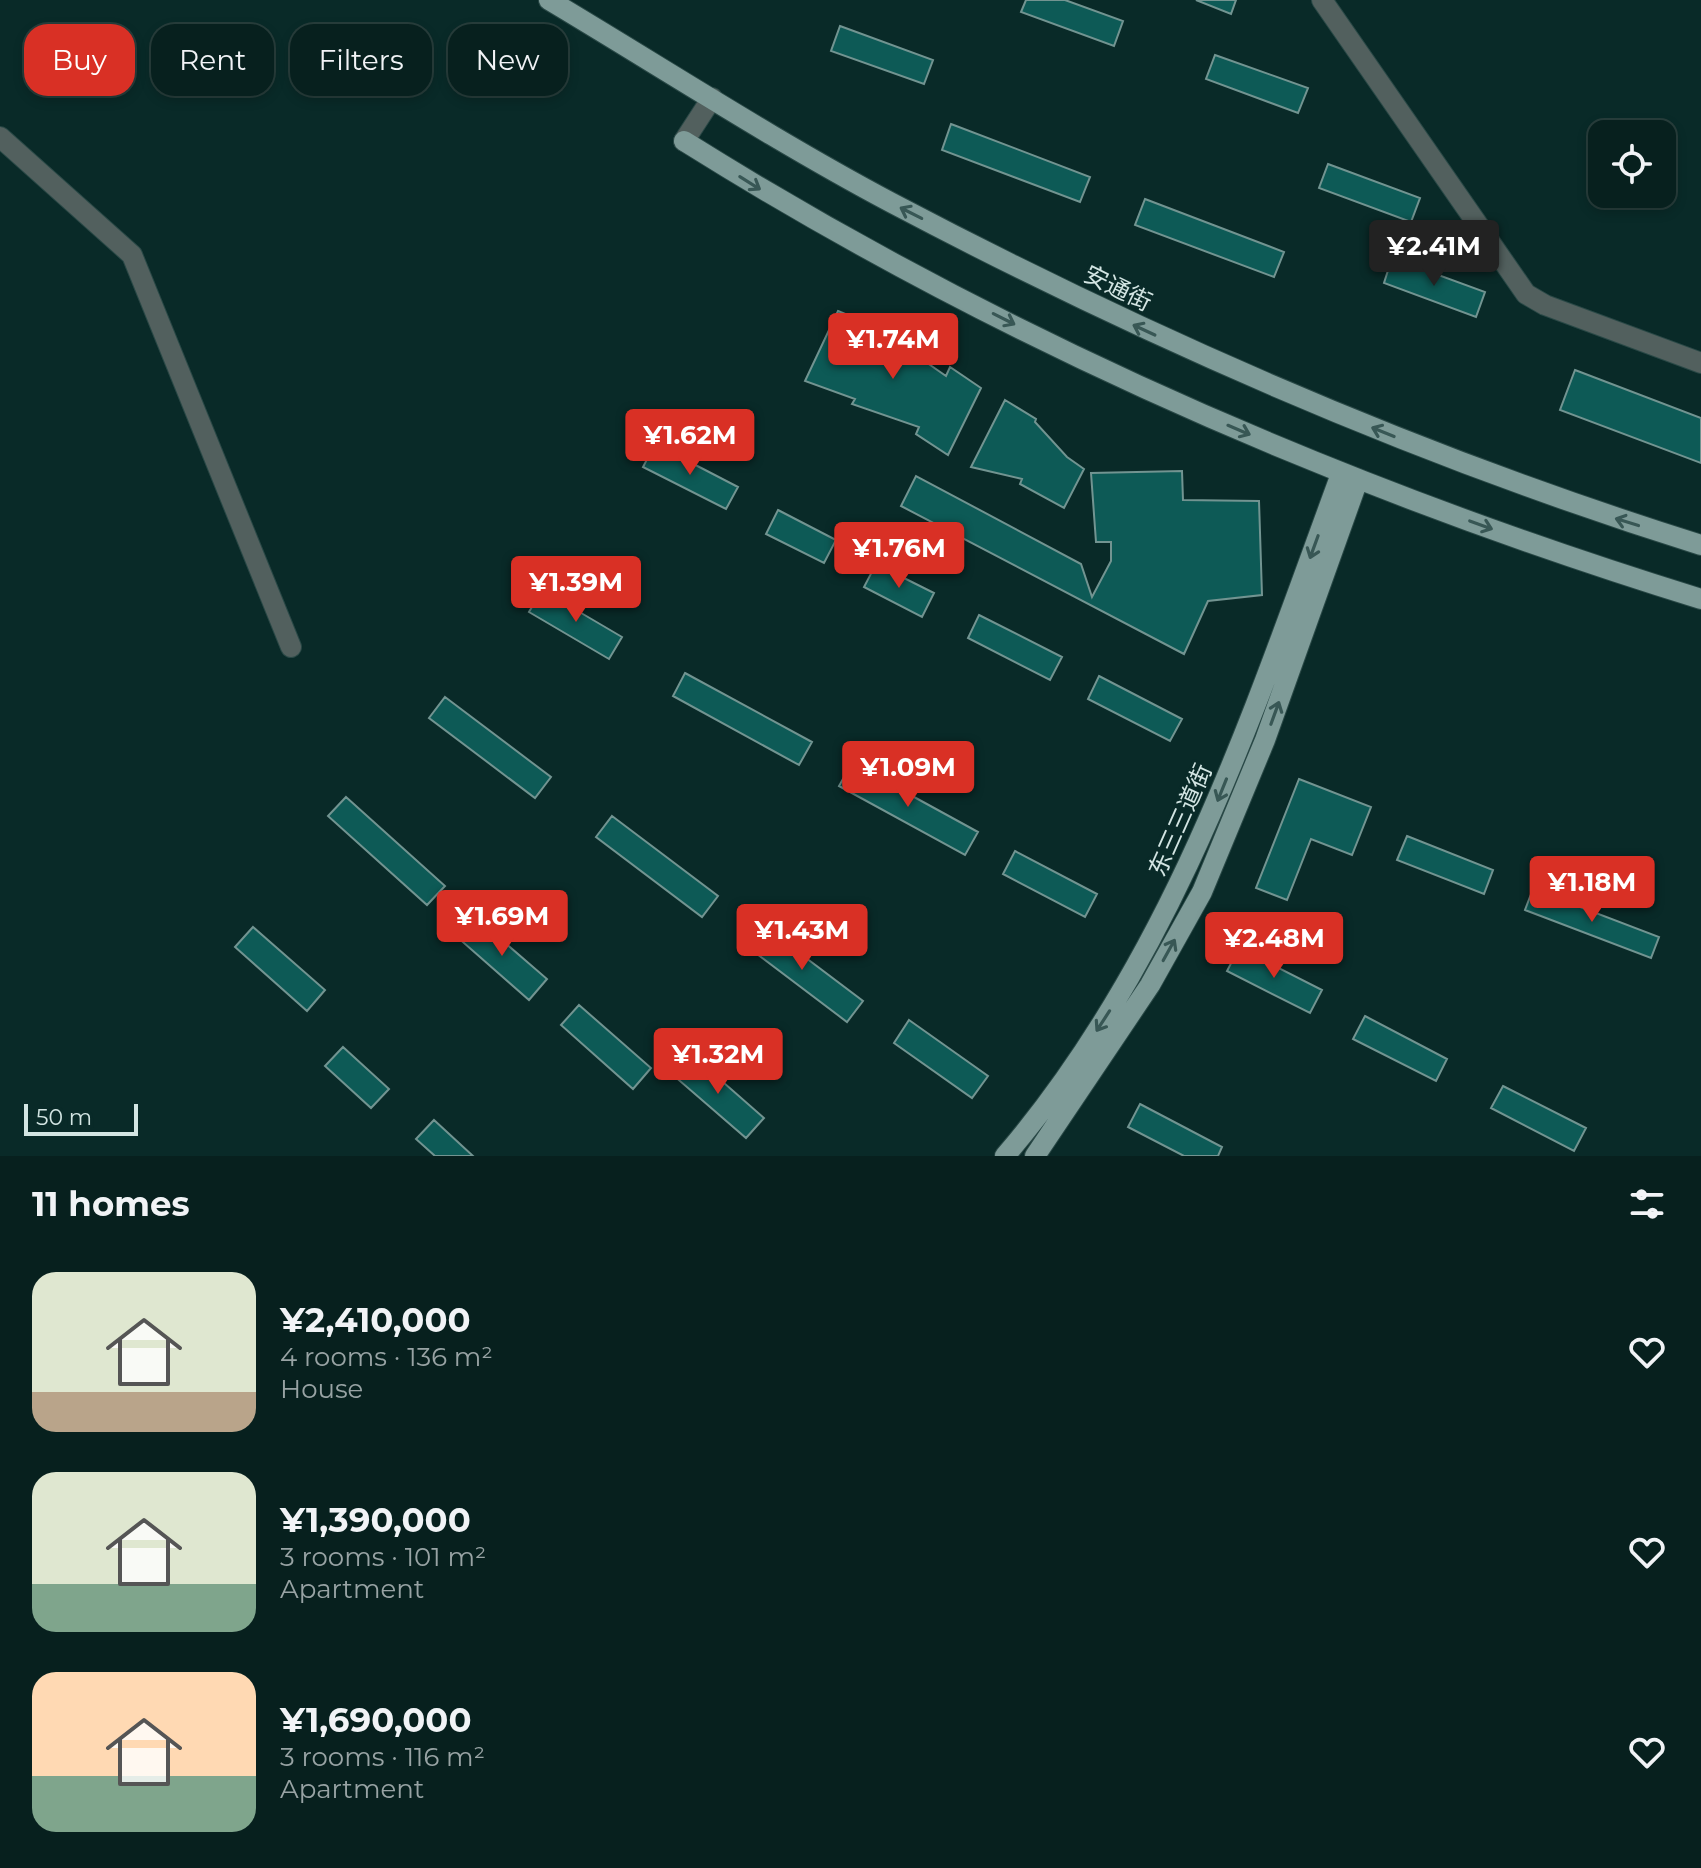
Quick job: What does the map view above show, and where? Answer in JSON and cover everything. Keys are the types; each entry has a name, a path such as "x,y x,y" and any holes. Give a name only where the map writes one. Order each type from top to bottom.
{"main road":[{"name":"安通街","path":"549,0 889,201 1097,308 1221,366 1462,464 1592,511 1701,545"},
{"path":"684,141 800,213 1065,350 1349,477 1701,599"},
{"name":"东三三道街","path":"1005,1156 1068,1074 1135,971 1176,895 1349,477"},
{"name":"东三三道街","path":"1035,1156 1150,985 1202,892 1260,753 1349,477"}],"street":[{"path":"1322,0 1526,294 1545,305 1701,363"},
{"path":"684,141 712,98"},
{"path":"0,137 132,255 291,647"}],"building":[{"path":"1026,0 1065,0 1123,21 1114,46 1021,12"},
{"path":"1196,0 1236,0 1231,14"},
{"path":"840,26 933,60 924,84 831,51"},
{"path":"1215,55 1308,88 1298,113 1206,79"},
{"path":"951,124 1090,177 1080,202 942,150"},
{"path":"1328,164 1420,198 1411,222 1319,188"},
{"path":"1145,199 1284,252 1274,277 1135,225"},
{"path":"1392,258 1485,292 1476,317 1384,283"},
{"path":"838,311 874,326 946,376 950,367 981,388 948,455 916,434 919,427 852,404 855,399 805,381"},
{"path":"1575,370 1701,418 1701,463 1560,410"},
{"path":"1005,400 1036,419 1035,422 1067,457 1084,469 1064,508 1020,484 1022,479 971,467"},
{"path":"655,444 738,487 726,509 643,467"},
{"path":"1182,471 1183,500 1259,501 1262,595 1208,601 1184,654 901,506 916,476 1081,564 1092,597 1111,561 1111,542 1096,542 1091,473"},
{"path":"778,510 836,540 824,563 766,534"},
{"path":"876,564 934,593 922,617 864,587"},
{"path":"542,590 622,637 609,659 529,612"},
{"path":"979,615 1062,657 1050,680 968,638"},
{"path":"685,673 812,742 799,765 673,696"},
{"path":"1099,676 1182,719 1170,741 1088,699"},
{"path":"445,697 551,777 535,798 429,718"},
{"path":"852,763 978,832 965,855 839,786"},
{"path":"1299,779 1371,807 1352,855 1311,839 1287,900 1256,888"},
{"path":"346,797 445,886 427,905 328,816"},
{"path":"612,816 718,896 702,917 596,837"},
{"path":"1407,836 1493,870 1484,894 1397,860"},
{"path":"1015,851 1097,894 1085,917 1003,874"},
{"path":"1533,889 1659,937 1651,958 1525,910"},
{"path":"474,916 547,979 529,1000 456,936"},
{"path":"757,921 863,1001 847,1022 741,942"},
{"path":"253,927 325,990 307,1011 235,947"},
{"path":"1239,948 1322,990 1310,1013 1227,971"},
{"path":"579,1005 651,1068 633,1089 561,1025"},
{"path":"1365,1016 1447,1059 1436,1081 1353,1039"},
{"path":"909,1020 988,1076 972,1098 894,1043"},
{"path":"343,1047 389,1089 371,1108 325,1066"},
{"path":"691,1054 764,1118 746,1138 673,1075"},
{"path":"1503,1086 1586,1128 1574,1151 1491,1108"},
{"path":"1140,1104 1222,1147 1218,1156 1184,1156 1128,1127"},
{"path":"434,1120 473,1156 435,1156 416,1139"}]}
